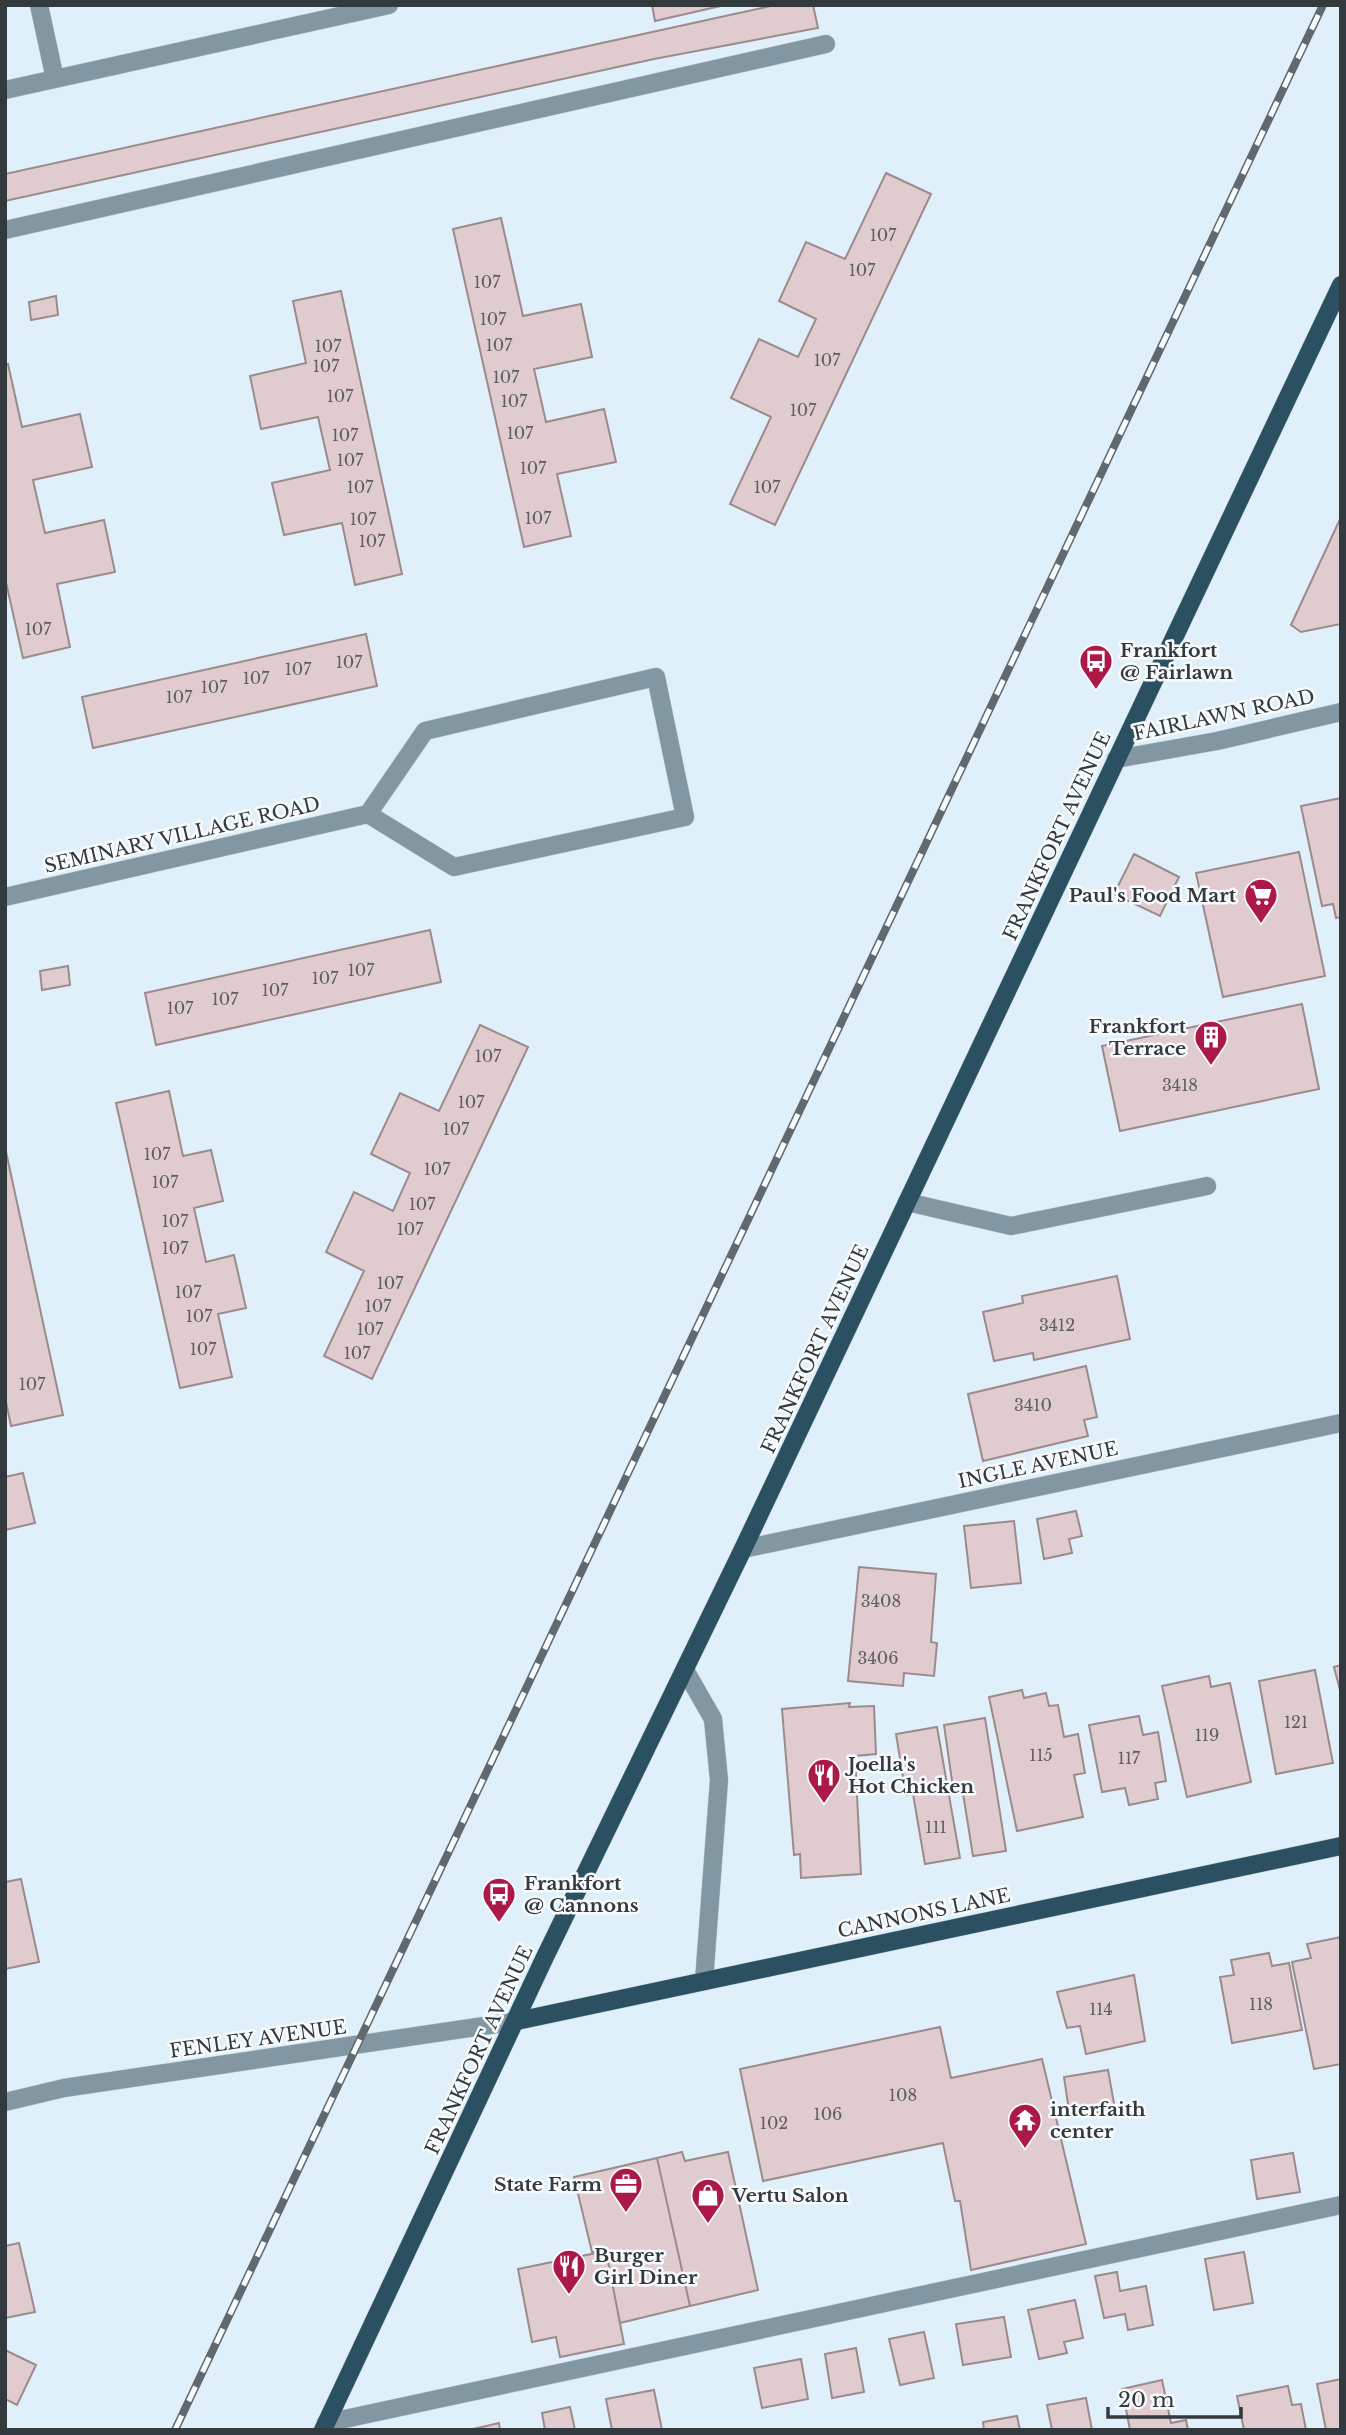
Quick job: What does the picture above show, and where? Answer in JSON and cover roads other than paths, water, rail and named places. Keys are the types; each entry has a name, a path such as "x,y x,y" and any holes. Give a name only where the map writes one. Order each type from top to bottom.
{"main road":[{"name":"FRANKFORT AVENUE","path":"325,2426 1341,285"},
{"name":"CANNONS LANE","path":"517,2021 1341,1846"}],"street":[{"path":"39,5 55,79"},
{"path":"5,90 389,5"},
{"path":"5,230 826,44"},
{"path":"656,677 685,817 454,867 368,814 425,731 656,677"},
{"name":"FAIRLAWN ROAD","path":"1116,759 1217,741 1341,712"},
{"name":"SEMINARY VILLAGE ROAD","path":"5,897 368,814"},
{"path":"907,1202 1011,1226 1207,1186"},
{"name":"INGLE AVENUE","path":"743,1549 1341,1423"},
{"path":"685,1670 713,1719 719,1780 704,1981"},
{"name":"FENLEY AVENUE","path":"5,2102 64,2088 517,2021"},
{"path":"325,2426 1341,2205"}],"railway":[{"path":"175,2430 1323,5"}],"place":[{"name":"Frankfort @ Fairlawn","path":"1096,691"},
{"name":"Paul's Food Mart","path":"1261,925"},
{"name":"Frankfort Terrace","path":"1211,1067"},
{"name":"Joella's Hot Chicken","path":"824,1805"},
{"name":"Frankfort @ Cannons","path":"499,1924"},
{"name":"interfaith center","path":"1025,2150"},
{"name":"State Farm","path":"626,2214"},
{"name":"Vertu Salon","path":"708,2225"},
{"name":"Burger Girl Diner","path":"569,2296"}]}
